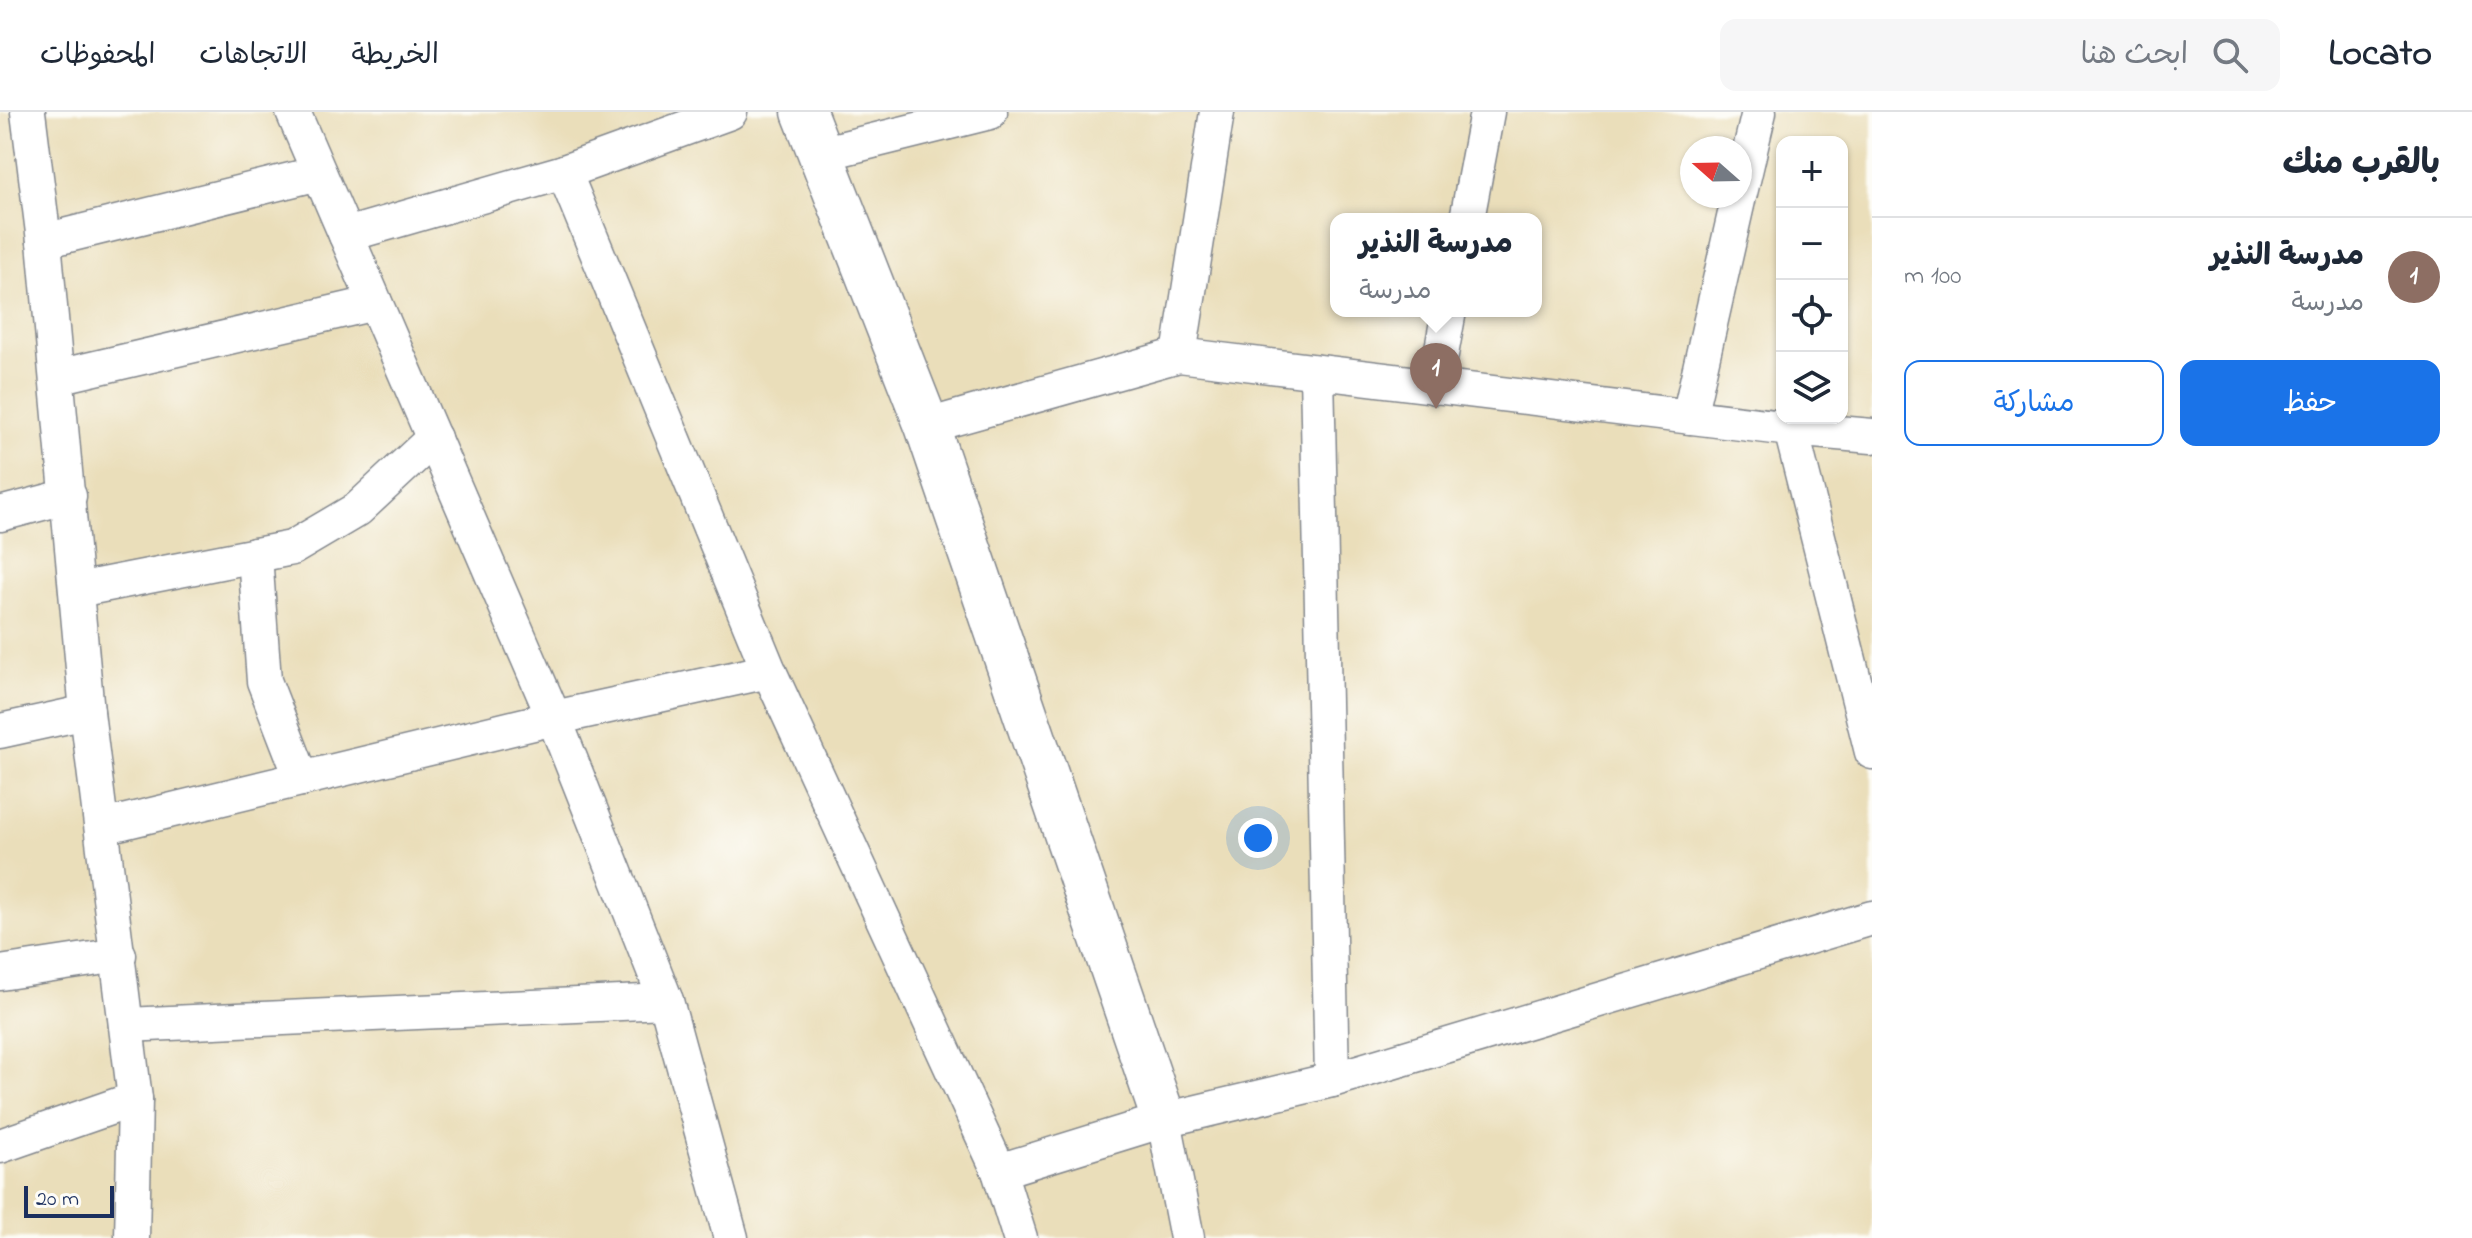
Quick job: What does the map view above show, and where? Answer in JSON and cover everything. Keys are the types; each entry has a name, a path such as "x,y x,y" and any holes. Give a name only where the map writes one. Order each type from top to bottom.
{"street":[{"path":"28,112 44,241 87,712 135,1099 132,1238"},
{"path":"293,112 554,718 666,1001 731,1238"},
{"path":"346,235 564,172 730,112"},
{"path":"804,112 927,426 1164,1120 1187,1238"},
{"path":"820,154 990,112"},
{"path":"1179,355 1217,112"},
{"path":"1468,213 1487,112"},
{"path":"1752,143 1759,112"},
{"path":"564,172 769,671 999,1171 1020,1238"},
{"path":"44,241 319,173"},
{"path":"1689,417 1737,208"},
{"path":"57,377 375,303"},
{"path":"1435,387 1448,317"},
{"path":"927,426 1179,355 1791,429 1872,436"},
{"path":"1317,372 1332,1080"},
{"path":"1791,429 1872,752"},
{"path":"77,590 292,548 358,509 434,438"},
{"path":"0,514 69,496"},
{"path":"255,555 264,681 302,779"},
{"path":"102,827 554,718 769,671"},
{"path":"0,731 87,712"},
{"path":"999,1171 1164,1120 1332,1080 1872,918"},
{"path":"0,973 119,955"},
{"path":"126,1025 666,1001"},
{"path":"0,1146 135,1099"}],"place":[{"name":"مدرسة النذير","path":"1436,409"}]}
